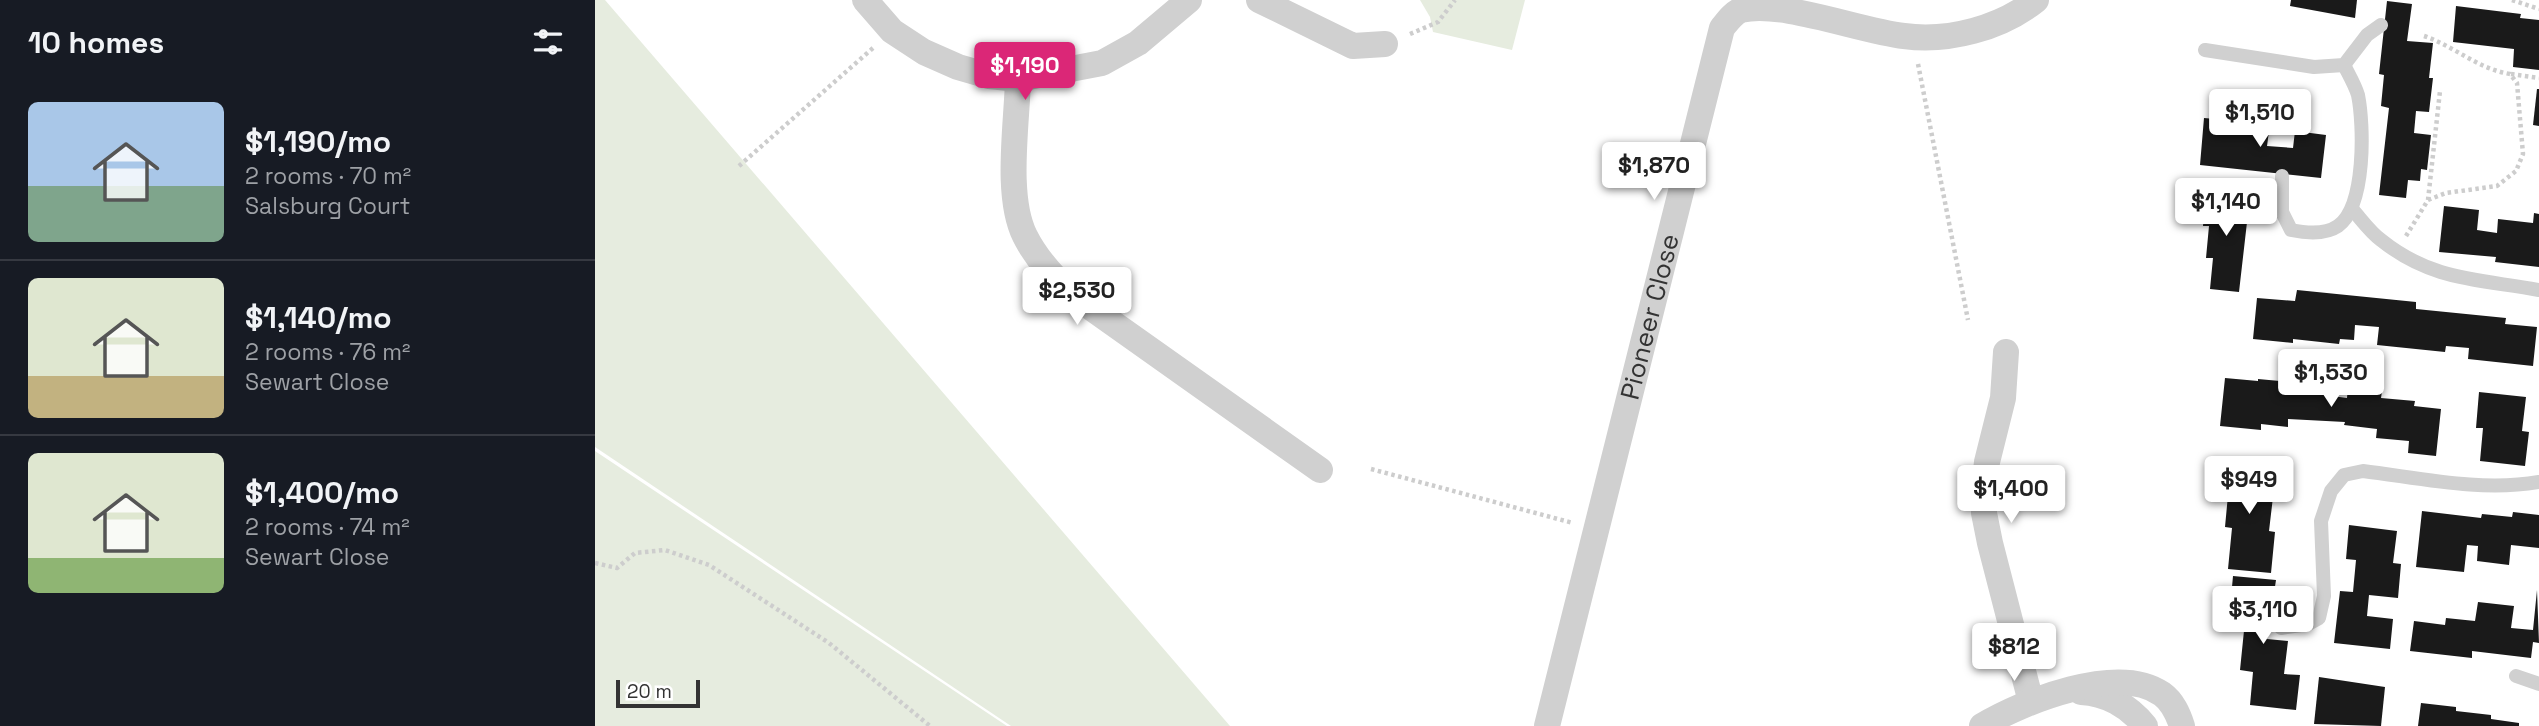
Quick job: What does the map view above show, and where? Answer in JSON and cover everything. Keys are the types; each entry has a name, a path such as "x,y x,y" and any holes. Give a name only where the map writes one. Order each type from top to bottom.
{"street":[{"path":"865,0 892,31 924,52 958,67 989,76 1018,79 1102,63 1138,43 1189,0"},
{"path":"1259,0 1353,46 1385,44"},
{"name":"Pioneer Close","path":"1547,726 1722,28 1741,10 1766,6 1800,11 1907,37 1946,36 1971,31 2020,13 2036,0"},
{"path":"1018,79 1014,193 1024,235 1049,273 1073,295 1320,470"},
{"path":"2006,352 2003,398 1987,462 1984,513 2031,702"},
{"path":"1982,726 2031,702 2103,683 2148,687 2164,695 2177,710 2182,726"},
{"path":"2068,691 2092,692 2106,697 2125,706 2145,726"}],"lane":[{"path":"2205,50 2315,67 2344,65 2367,34 2381,24"},
{"path":"2282,176 2283,212 2291,230 2311,234 2338,226 2352,209 2359,176 2363,130 2357,92 2344,65"},
{"path":"2352,209 2379,239 2433,271 2539,290"},
{"path":"2281,628 2308,624 2319,618 2324,596 2321,521 2331,491 2344,475 2363,471 2484,485 2517,486 2539,482"},
{"path":"2516,676 2539,684"}],"path":[{"path":"1385,44 1438,22 1455,0"},
{"path":"2512,0 2539,9"},
{"path":"739,166 892,31"},
{"path":"2424,36 2497,72 2539,78"},
{"path":"1917,63 1968,320"},
{"path":"2428,200 2447,193 2497,186 2516,171 2522,154 2517,83 2510,74"},
{"path":"2397,251 2428,200 2440,91"},
{"path":"1371,469 1584,526"},
{"path":"595,563 617,568 635,553 665,550 709,565 829,643 930,726"}],"shaded area":[{"path":"595,0 605,0 1230,726 1011,726 595,447"},
{"path":"1420,0 1525,0 1512,50 1433,32 1430,17"},
{"path":"595,451 1007,726 595,726"}],"building":[{"path":"2291,0 2357,0 2355,18 2290,6"},
{"path":"2387,1 2412,4 2407,41 2433,43 2429,112 2416,111 2414,133 2431,135 2427,170 2421,169 2420,181 2408,180 2406,198 2379,195 2389,108 2381,106 2384,75 2379,74"},
{"path":"2456,6 2521,14 2520,18 2539,20 2539,70 2513,67 2514,49 2453,42"},
{"path":"2539,89 2539,126 2533,125"},
{"path":"2204,118 2270,124 2267,146 2293,148 2295,131 2326,135 2321,178 2200,165"},
{"path":"2206,191 2250,196 2239,292 2210,289 2213,258 2206,258 2209,226 2203,226"},
{"path":"2444,206 2479,210 2477,230 2497,233 2498,219 2533,223 2534,213 2539,214 2539,267 2495,262 2496,257 2439,252"},
{"path":"2297,290 2416,302 2416,309 2506,318 2505,324 2537,327 2533,366 2468,359 2469,348 2446,346 2445,352 2377,345 2379,327 2355,325 2354,340 2340,339 2339,344 2293,339 2293,343 2253,339 2257,298 2295,301"},
{"path":"2349,375 2384,378 2381,398 2415,401 2414,406 2441,409 2436,456 2408,453 2409,441 2376,438 2377,429 2344,425 2345,422 2288,419 2288,427 2261,424 2261,430 2220,426 2225,378 2291,382 2292,377 2325,380 2324,395 2347,398"},
{"path":"2479,392 2526,397 2522,431 2529,432 2525,466 2480,461 2483,428 2476,428"},
{"path":"2224,461 2271,466 2268,496 2273,497 2269,531 2275,532 2271,573 2228,569 2232,528 2225,527 2228,495 2220,495"},
{"path":"2422,511 2481,518 2482,514 2512,517 2513,512 2539,515 2539,548 2511,545 2509,565 2477,561 2478,546 2467,545 2464,572 2416,567"},
{"path":"2349,525 2397,531 2393,563 2401,564 2398,598 2369,595 2367,616 2393,619 2390,649 2334,643 2340,591 2353,592 2356,560 2346,559"},
{"path":"2233,576 2276,580 2267,639 2288,641 2284,674 2300,675 2296,710 2250,705 2253,672 2240,670 2246,611 2230,609"},
{"path":"2537,590 2539,643 2533,642 2531,658 2472,651 2472,658 2410,651 2414,621 2445,625 2446,618 2475,621 2478,602 2514,606 2511,628 2533,630"},
{"path":"2319,677 2385,687 2381,726 2314,724"},
{"path":"2421,703 2491,715 2491,719 2519,723 2519,726 2418,726"}]}
